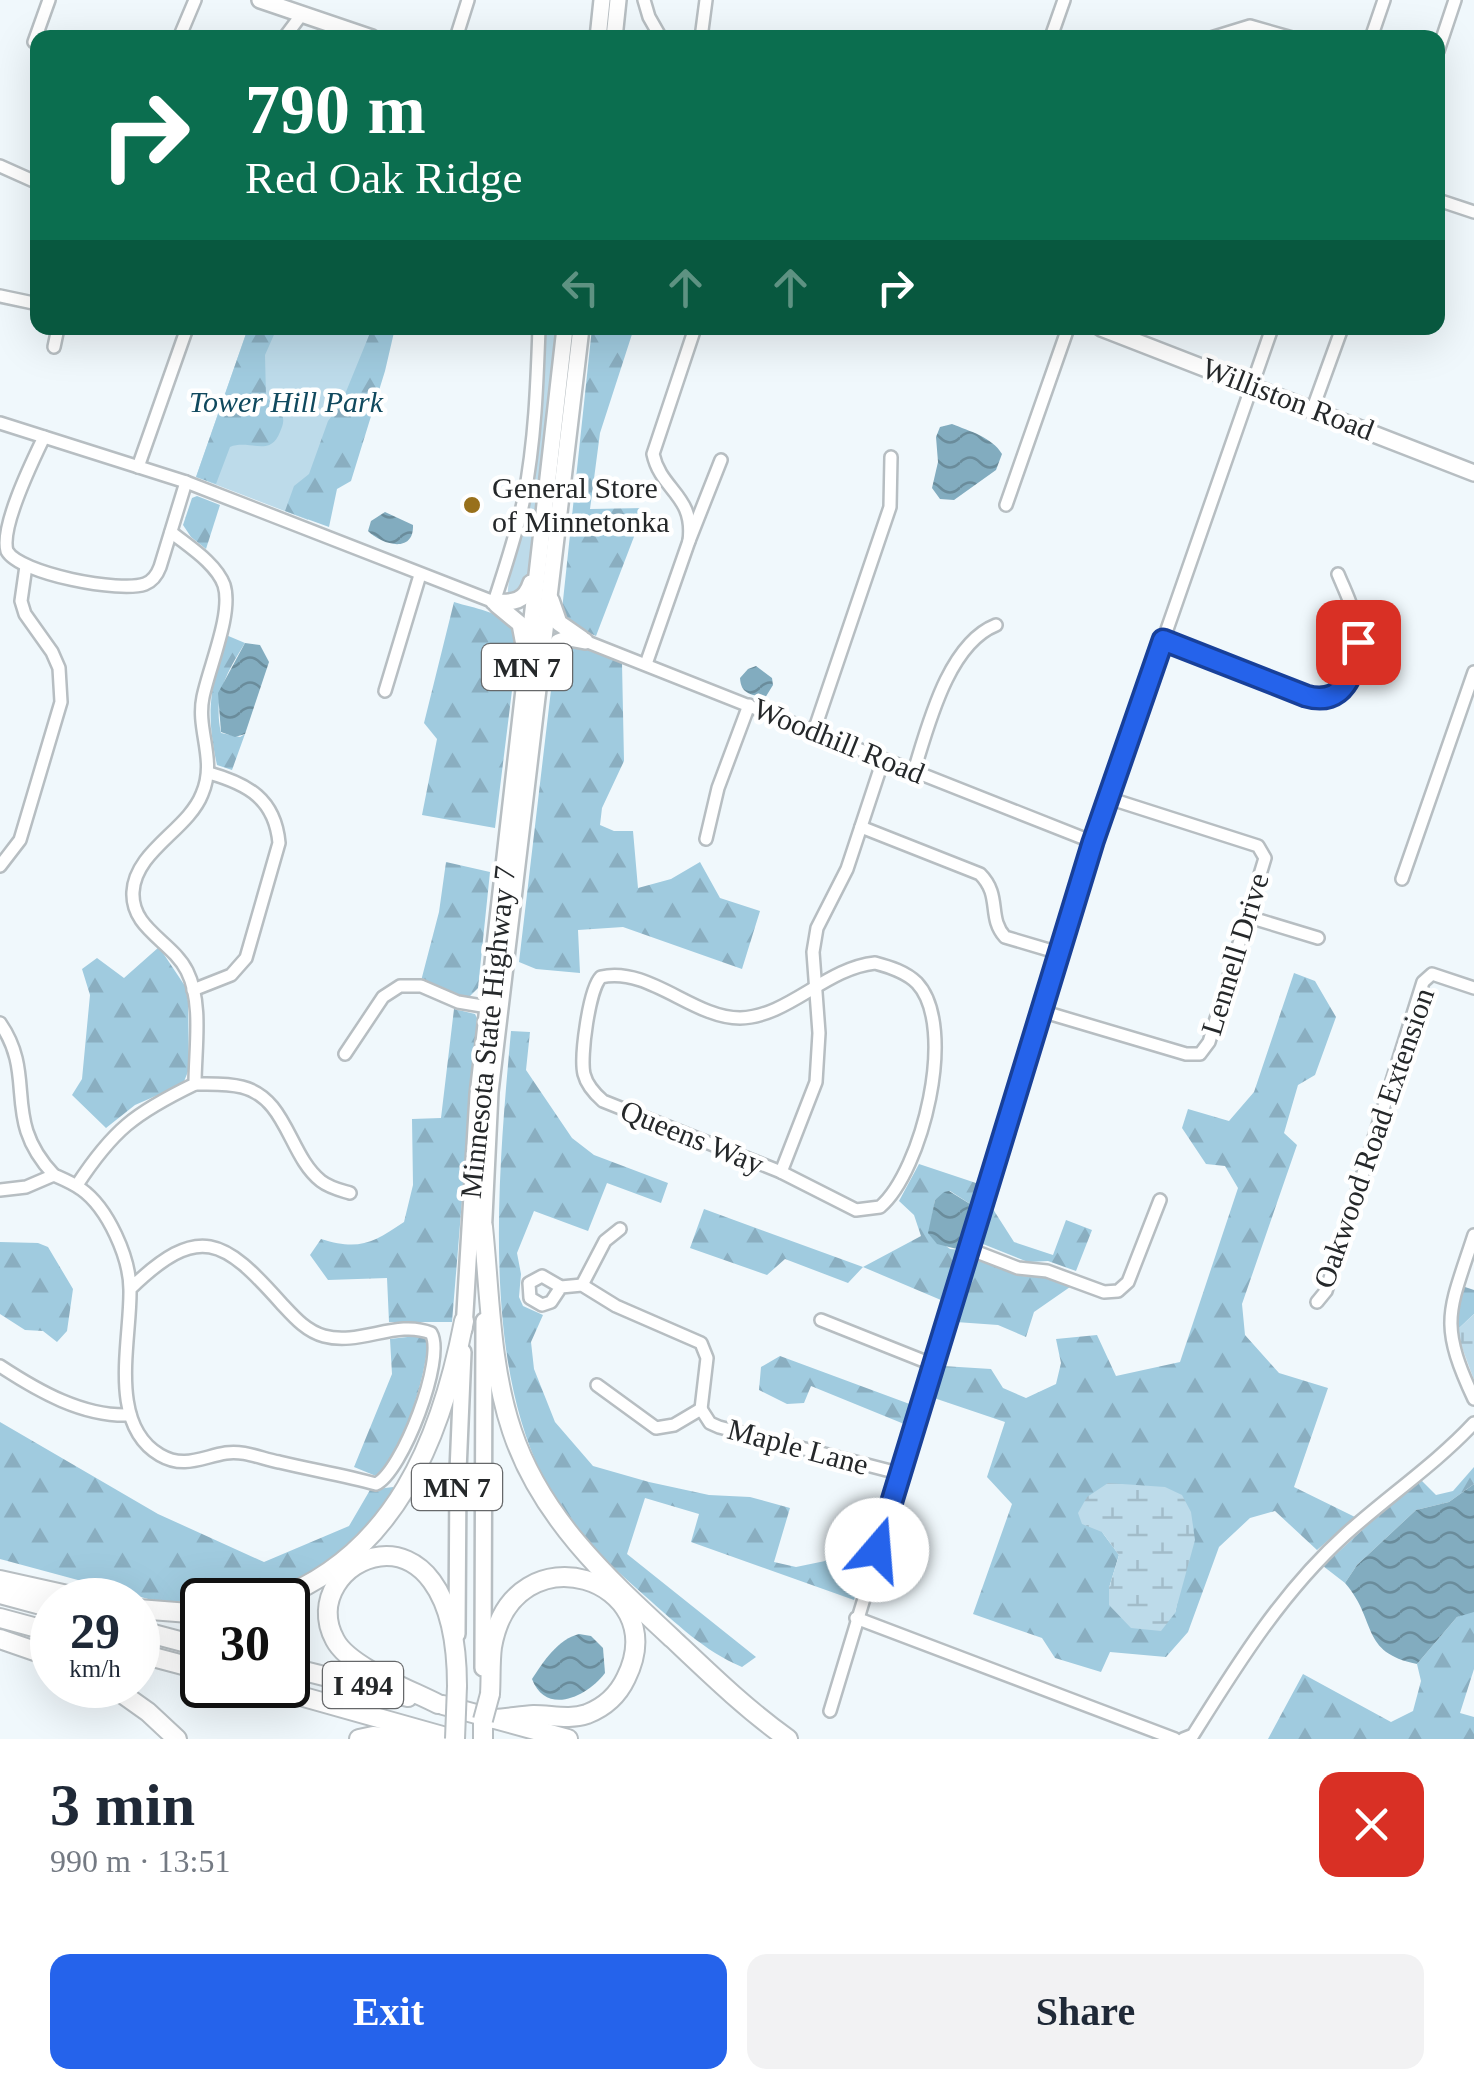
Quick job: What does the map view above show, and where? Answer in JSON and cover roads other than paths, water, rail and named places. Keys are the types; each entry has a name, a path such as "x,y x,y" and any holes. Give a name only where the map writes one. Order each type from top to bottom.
{"highway":[{"path":"483,1227 495,1351 505,1408 518,1448 548,1507 580,1548 638,1607 736,1698 788,1739"},
{"path":"310,1583 333,1570 374,1531 419,1467 452,1382 464,1321"},
{"path":"438,1704 348,1656 335,1640 329,1622 336,1584 349,1568 381,1555 394,1555 419,1566 437,1585 457,1652"},
{"path":"568,1575 596,1582 612,1594 630,1618 636,1639 633,1662 624,1684 606,1704 574,1718 534,1716 487,1726 486,1693 492,1648 512,1601 534,1583 568,1575"},
{"path":"0,1580 30,1587"},
{"path":"0,1594 30,1602"},
{"path":"0,1618 30,1626"},
{"path":"0,1639 30,1649"},
{"name":"Minnesota State Highway 7","path":"454,1739 457,1652"},
{"name":"I 494","path":"310,1672 438,1704 487,1726 568,1739"},
{"name":"I 494","path":"310,1699 454,1739"},
{"path":"142,1708 177,1739"},
{"path":"359,1739 411,1739"}],"main road":[{"path":"260,0 349,30"},
{"path":"599,30 602,0"},
{"path":"615,30 618,0"},
{"name":"Minnesota State Highway 7","path":"486,1693 483,1227 490,1092 532,672 540,550 564,335"},
{"name":"Minnesota State Highway 7","path":"457,1652 458,1471 474,1144 488,1007 532,672 549,591 579,335"},
{"name":"Williston Road","path":"1120,335 1474,473"},
{"path":"494,602 512,603 528,593 540,550"},
{"path":"549,591 559,623 585,641"},
{"path":"494,602 520,624 532,672 542,674 558,642 569,638 585,641"}],"street":[{"path":"38,30 49,0"},
{"path":"183,30 196,0"},
{"path":"459,30 468,0"},
{"path":"644,0 657,30"},
{"path":"702,30 706,0"},
{"path":"1053,30 1064,0"},
{"path":"1374,30 1384,0"},
{"path":"1445,30 1455,0"},
{"path":"290,30 302,14"},
{"path":"1237,30 1250,26 1264,30"},
{"path":"0,166 30,179"},
{"path":"1445,202 1474,212"},
{"path":"0,296 30,302"},
{"path":"54,347 57,335"},
{"path":"138,467 185,335"},
{"path":"0,423 186,482 494,602 526,490 535,422 539,335"},
{"path":"688,541 690,516 686,504 661,474 653,454 693,335"},
{"path":"1006,505 1066,335"},
{"path":"830,1712 1093,842 1270,335"},
{"path":"1314,408 1340,335"},
{"path":"44,437 3,532 14,561 26,566 100,586 145,584 157,574 186,482"},
{"path":"814,731 890,508 890,457"},
{"path":"646,664 688,541 721,460"},
{"path":"170,532 210,564 224,586 225,611 201,706 209,773 195,808 138,872 132,897 140,920 179,958 194,990 195,1084"},
{"path":"0,866 20,840 60,702 59,668 21,601 26,566"},
{"path":"1163,640 1306,696 1333,696 1352,675 1358,642 1352,608 1338,574"},
{"path":"385,691 420,575"},
{"path":"914,771 944,683 982,631 996,626"},
{"name":"Woodhill Road","path":"585,641 1093,842"},
{"path":"1402,879 1474,672"},
{"path":"706,839 718,788 749,705"},
{"path":"781,1172 816,1082 814,952 818,928 844,878 883,760"},
{"path":"194,990 231,975 246,958 279,843 278,829 264,800 245,785 209,773"},
{"name":"Lennell Drive","path":"1042,1011 1186,1054 1200,1054 1209,1042 1249,917 1265,858 1258,846 1108,798"},
{"path":"861,827 980,874 992,889 995,922 1005,937 1059,953"},
{"path":"1249,917 1318,938"},
{"name":"Queens Way","path":"875,964 908,976 918,984 930,1007 934,1052 931,1097 919,1140 893,1192 880,1207 856,1210 781,1172 610,1104 594,1092 584,1074 592,989 597,980 621,976 717,1014 742,1018 766,1012 816,986 854,966 875,964"},
{"name":"Oakwood Road Extension","path":"1317,1302 1326,1292 1423,982 1432,974 1474,988"},
{"path":"345,1054 383,998 400,986 421,986 458,1002 488,1007"},
{"path":"0,1023 15,1050 16,1101 22,1135 30,1150 54,1175 89,1195 124,1258 130,1289 125,1343 130,1415 147,1445 172,1461 188,1463 226,1453 247,1454 381,1483 402,1450 422,1404 436,1350 431,1333 405,1329 346,1340 316,1334 291,1314 242,1260 210,1247 172,1254 130,1289"},
{"path":"76,1185 118,1129 195,1084 232,1085 255,1092 273,1108 318,1178 350,1194"},
{"path":"0,1190 26,1187 54,1175"},
{"path":"969,1249 1018,1268 1047,1271 1104,1292 1118,1291 1128,1282 1160,1200"},
{"path":"582,1285 605,1242 620,1229"},
{"path":"1474,1234 1450,1313 1450,1336 1474,1399"},
{"path":"562,1286 582,1285 616,1306 702,1343 708,1358 701,1409 674,1425 656,1428 597,1385"},
{"path":"821,1320 934,1365"},
{"path":"0,1366 68,1403 130,1415"},
{"name":"Maple Lane","path":"701,1409 710,1423 719,1426 902,1474"},
{"path":"1183,1739 1192,1735 1234,1666 1272,1615 1322,1558 1474,1423"},
{"path":"856,1618 1175,1739"}],"water":[{"path":"952,424 986,439 1002,454 996,470 954,500 940,499 932,488 938,462 936,437 940,427"},
{"path":"385,512 413,525 408,540 389,543 368,531 371,521"},
{"path":"245,643 260,645 269,662 245,734 235,737 221,732 218,693"},
{"path":"756,666 772,678 773,685 765,698 742,687 740,678"},
{"path":"949,1191 975,1207 961,1250 937,1244 928,1233 935,1200"},
{"path":"1474,1484 1474,1612 1457,1617 1417,1664 1399,1659 1377,1643 1345,1583 1357,1565 1416,1510 1449,1502"},
{"path":"579,1634 591,1636 603,1648 605,1673 578,1695 557,1700 547,1697 532,1679 558,1646"}],"place":[{"name":"General Store of Minnetonka","path":"472,505"}],"park label":[{"name":"Tower Hill Park","path":"286,402"}]}
